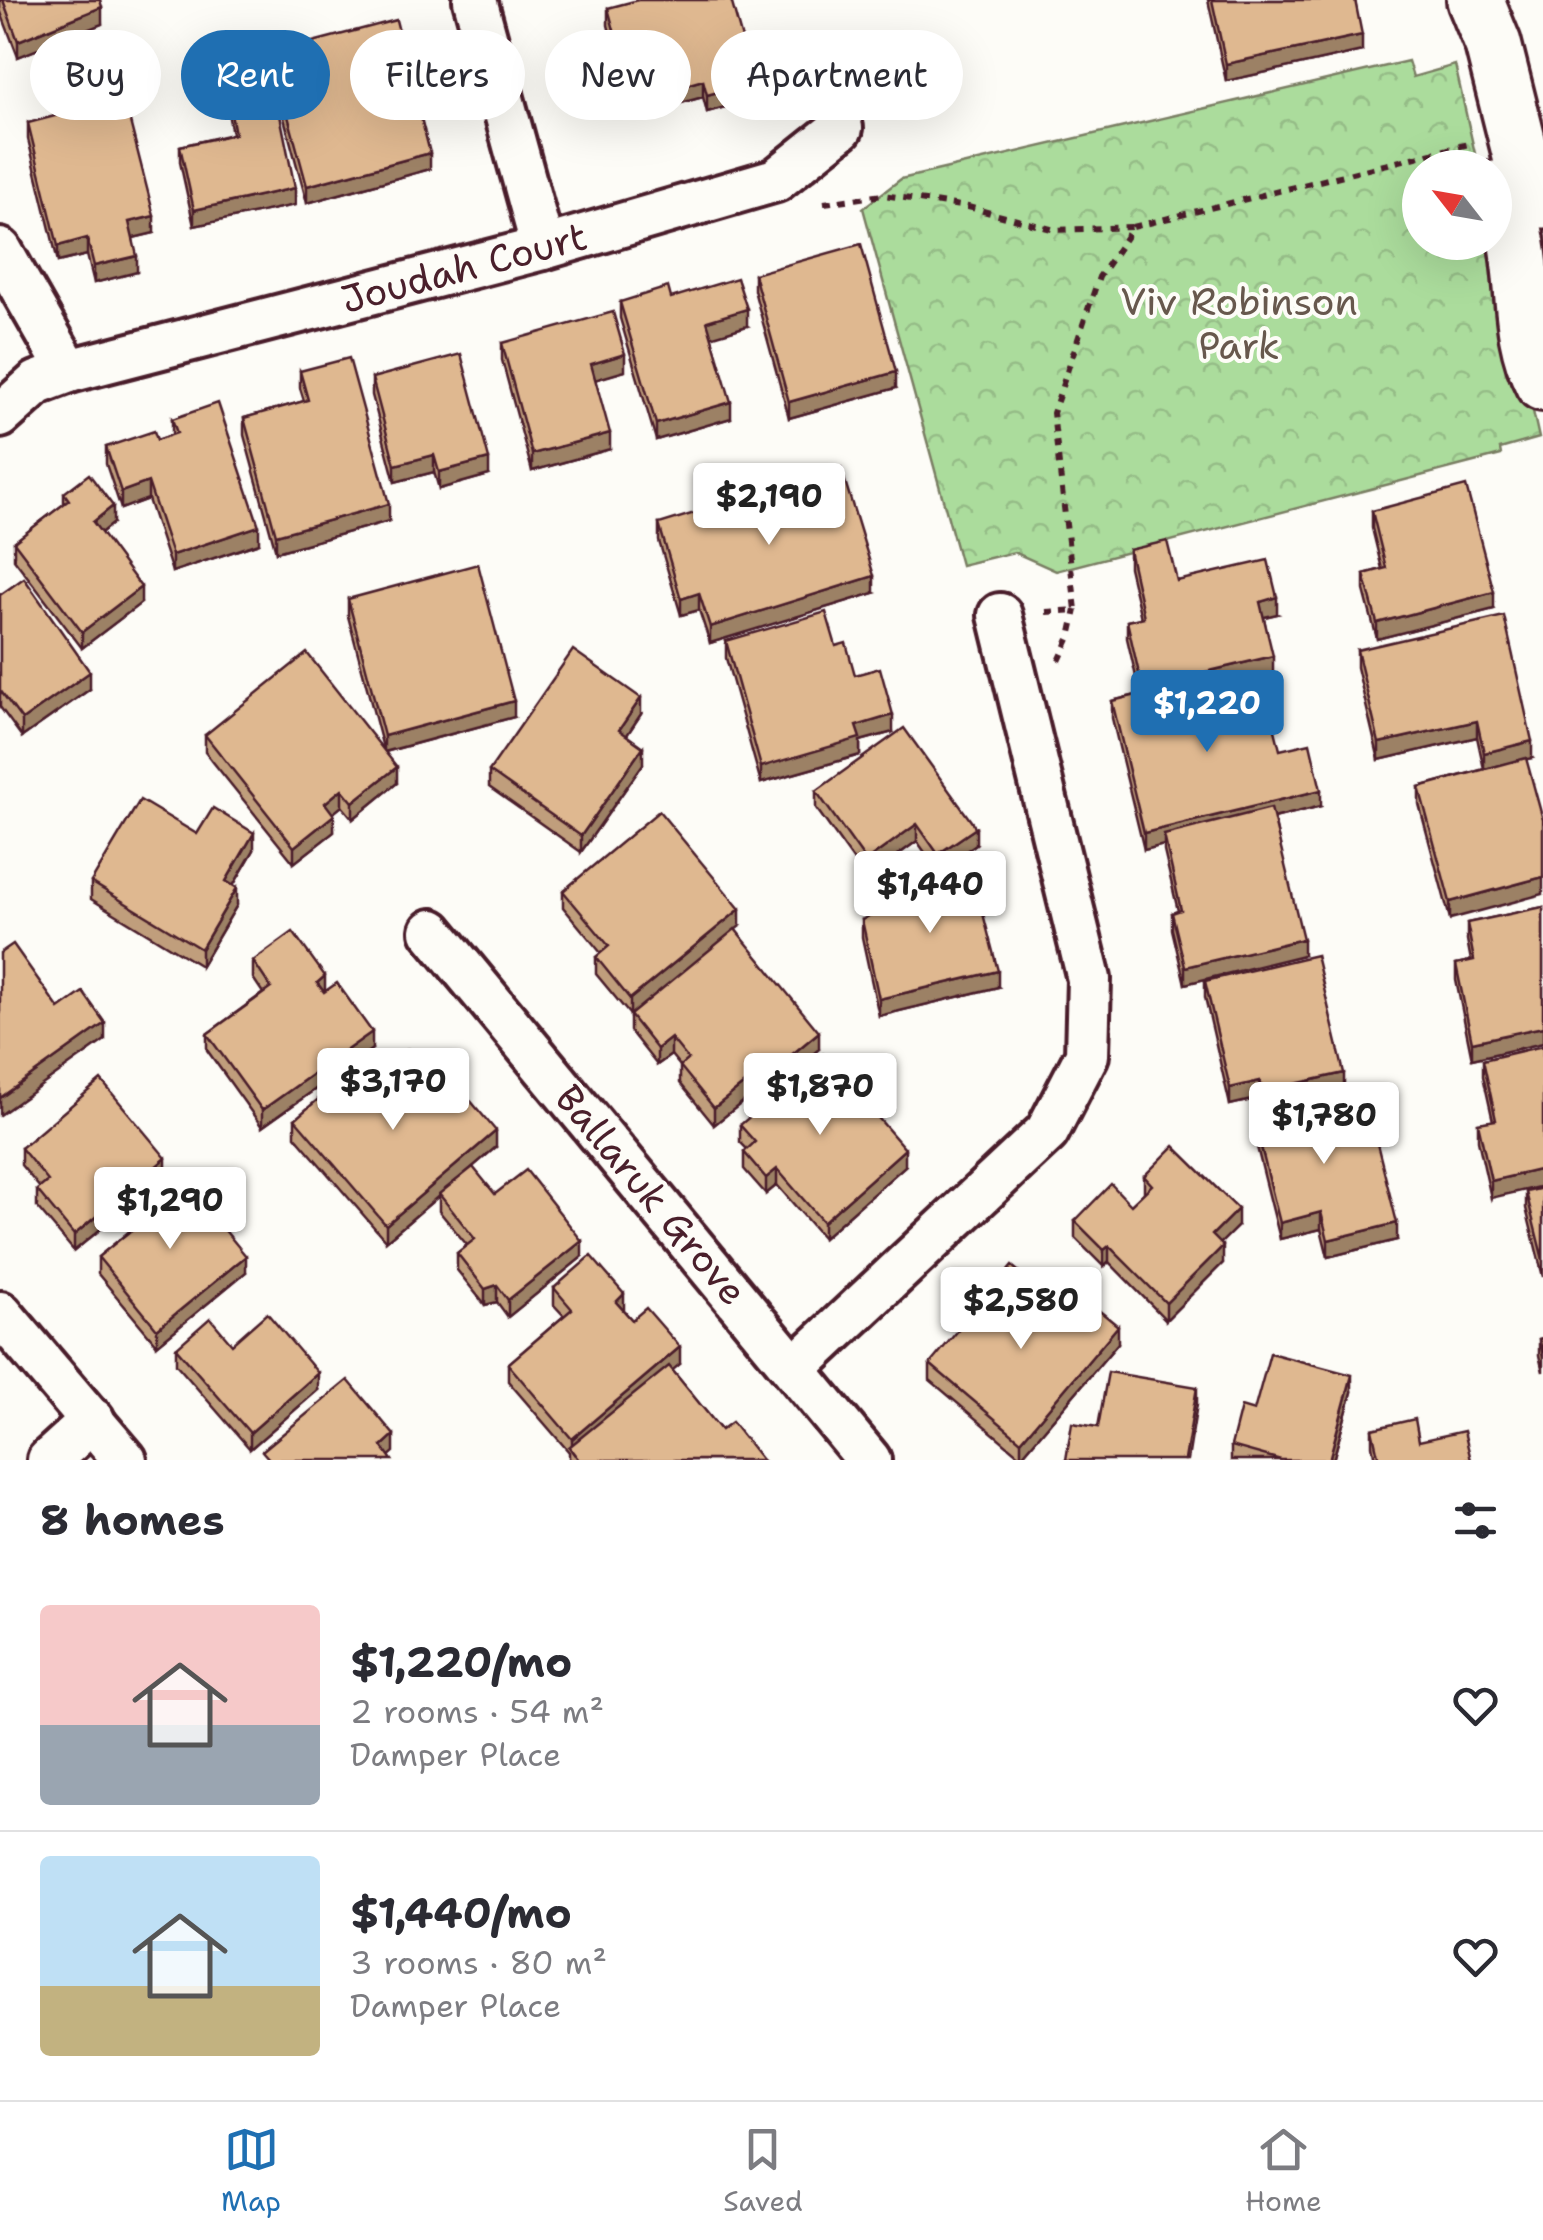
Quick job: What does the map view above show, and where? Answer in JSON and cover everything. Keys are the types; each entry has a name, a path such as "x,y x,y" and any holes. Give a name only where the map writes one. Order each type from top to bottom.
{"street":[{"path":"475,0 543,248"},
{"path":"1465,0 1462,53 1516,210"},
{"path":"1475,0 1493,44 1522,160 1516,210 1522,314 1534,366 1543,382"},
{"name":"Joudah Court","path":"0,416 37,383 69,371 543,248 776,180 842,128"},
{"path":"0,250 69,371"},
{"path":"795,1368 1047,1132 1087,1055 1089,979 1000,616"},
{"name":"Ballaruk Grove","path":"432,931 869,1460"},
{"path":"0,1313 125,1460"},
{"path":"49,1460 93,1420"}],"path":[{"path":"848,199 882,195 968,206 1056,230 1516,210"},
{"path":"1055,669 1070,637 1076,610 1054,412 1099,277 1133,227"},
{"path":"1000,616 1076,610"}],"green space":[{"name":"Viv Robinson Park","path":"1408,61 1413,77 1455,65 1474,150 1402,150 1402,260 1499,260 1539,438 1500,449 1501,455 1056,571 1014,552 961,565 863,208 901,179"}],"building":[{"path":"3,0 100,0 102,7 45,30 30,30 30,36 18,41"},
{"path":"638,0 731,0 739,30 711,30 711,94 707,95 703,80 691,83 691,30 614,30 608,8"},
{"path":"1212,0 1355,0 1362,35 1226,64"},
{"path":"396,20 399,30 358,30"},
{"path":"350,32 350,120 422,120 430,153 307,186 289,120 330,120 330,37"},
{"path":"130,120 154,216 129,222 137,256 94,266 87,238 58,246 28,123"},
{"path":"232,120 281,120 295,188 194,210 180,146 235,134"},
{"path":"861,244 896,372 789,402 754,274"},
{"path":"737,278 747,309 707,321 731,402 656,424 620,302 668,287 671,298"},
{"path":"613,312 625,354 591,364 610,433 532,454 502,343"},
{"path":"461,354 489,459 439,472 434,455 395,465 372,378"},
{"path":"349,358 389,504 276,535 244,418 308,400 300,371"},
{"path":"218,403 259,526 172,555 148,482 121,492 106,447 154,431 157,440 177,433 172,419"},
{"path":"841,468 874,576 710,627 699,593 681,599 659,524"},
{"path":"89,474 113,506 93,522 141,587 82,632 14,542 69,500 64,493"},
{"path":"1466,486 1494,592 1377,623 1364,574 1386,568 1372,511"},
{"path":"1167,541 1177,581 1268,560 1277,597 1260,602 1273,656 1142,687 1127,621 1144,617 1129,550"},
{"path":"478,564 514,701 384,736 348,599"},
{"path":"24,578 90,672 22,720 0,690 0,595"},
{"path":"826,612 836,646 846,643 855,675 880,668 893,715 856,726 860,738 761,767 726,641"},
{"path":"1504,616 1532,741 1484,753 1477,721 1379,743 1357,650"},
{"path":"573,650 641,698 619,730 643,747 581,836 489,771"},
{"path":"307,653 397,767 353,802 342,789 325,803 334,815 294,847 205,735"},
{"path":"1191,682 1196,703 1264,686 1280,750 1310,743 1321,790 1144,833 1112,701"},
{"path":"904,728 976,828 938,854 917,824 866,861 816,791"},
{"path":"1526,758 1543,820 1543,877 1450,902 1419,787"},
{"path":"140,800 197,834 213,808 254,833 226,881 237,888 201,949 91,882"},
{"path":"1271,808 1303,939 1185,967 1172,913 1181,910 1164,835"},
{"path":"659,811 740,909 630,999 596,957 609,946 563,891"},
{"path":"969,860 998,971 879,999 862,920"},
{"path":"1543,907 1543,1027 1472,1042 1456,964 1474,960 1467,923"},
{"path":"735,929 819,1032 754,1086 749,1080 714,1108 680,1066 688,1059 671,1038 657,1049 630,1015"},
{"path":"293,932 325,976 317,983 324,992 337,983 372,1032 262,1110 207,1034 271,988 253,961"},
{"path":"13,944 59,1009 83,992 105,1023 0,1098 0,953"},
{"path":"1316,955 1344,1073 1263,1091 1260,1081 1230,1088 1205,981"},
{"path":"1543,1046 1543,1169 1491,1181 1478,1123 1496,1120 1483,1060"},
{"path":"408,1049 438,1085 431,1090 447,1108 464,1093 496,1131 386,1225 295,1119 364,1060 378,1076"},
{"path":"823,1054 905,1149 823,1222 777,1169 766,1178 744,1152 755,1142 740,1125"},
{"path":"101,1080 166,1158 74,1235 37,1190 48,1181 21,1148"},
{"path":"1320,1093 1327,1123 1369,1112 1397,1223 1328,1240 1321,1212 1280,1223 1252,1111"},
{"path":"1174,1146 1238,1209 1212,1235 1223,1246 1166,1303 1109,1246 1104,1250 1075,1221 1111,1184 1131,1205 1152,1185 1144,1176"},
{"path":"473,1167 495,1194 526,1170 582,1241 508,1300 497,1285 485,1289 457,1253 475,1239 439,1194"},
{"path":"157,1178 171,1196 186,1183 246,1256 157,1329 98,1257 140,1223 125,1203"},
{"path":"1543,1188 1543,1260 1526,1192"},
{"path":"591,1256 624,1294 616,1302 632,1320 646,1308 680,1347 572,1439 508,1364 572,1309 554,1288"},
{"path":"1012,1266 1071,1315 1085,1299 1118,1326 1021,1441 930,1364"},
{"path":"267,1313 318,1373 250,1433 176,1348 210,1318 232,1344"},
{"path":"1270,1353 1352,1375 1329,1460 1281,1460 1231,1446 1241,1407 1254,1411"},
{"path":"669,1366 721,1430 732,1422 762,1460 579,1460 569,1447"},
{"path":"1108,1372 1197,1387 1185,1460 1066,1460 1072,1423 1098,1427"},
{"path":"348,1380 394,1435 382,1446 392,1460 270,1460 262,1451"},
{"path":"1415,1419 1419,1441 1464,1431 1471,1460 1379,1460 1372,1429"}]}
